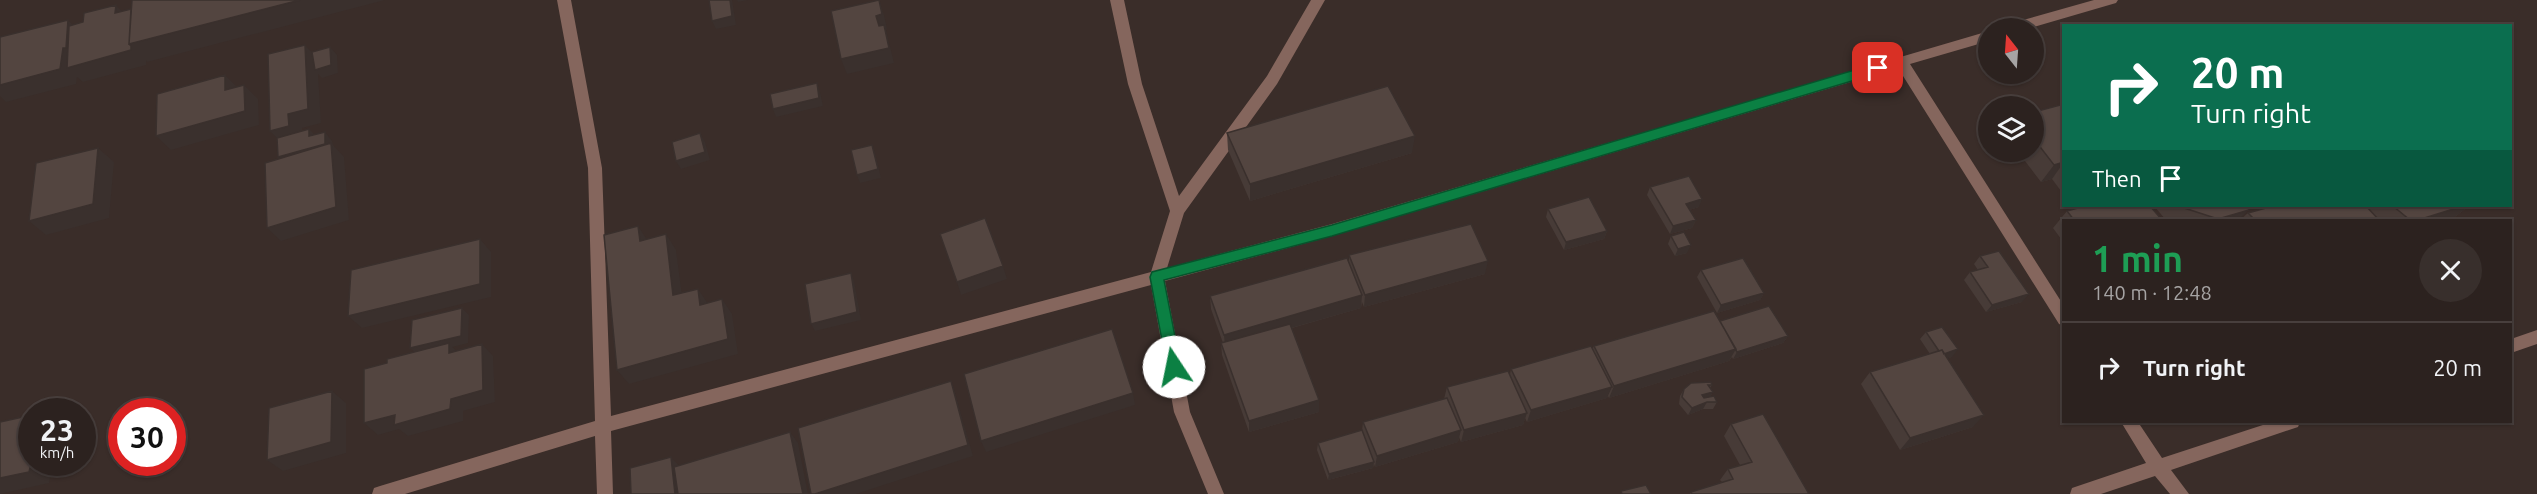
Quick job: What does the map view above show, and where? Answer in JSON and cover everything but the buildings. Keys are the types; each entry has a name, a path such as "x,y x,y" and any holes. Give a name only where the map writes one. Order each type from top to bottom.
{"street":[{"path":"564,0 595,168 605,494"},
{"path":"1117,0 1135,84 1177,211"},
{"path":"1216,494 1182,412 1157,277 1177,211 1272,80 1318,0"},
{"path":"2044,19 2111,0"},
{"path":"380,494 602,426 1332,230 1978,39"},
{"path":"1901,62 2062,316"},
{"path":"2512,346 2537,337"},
{"path":"2130,423 2158,467 2181,494"},
{"path":"2078,494 2289,423"}],"route":[{"path":"1174,367 1157,277 1332,230 1878,68"}]}
